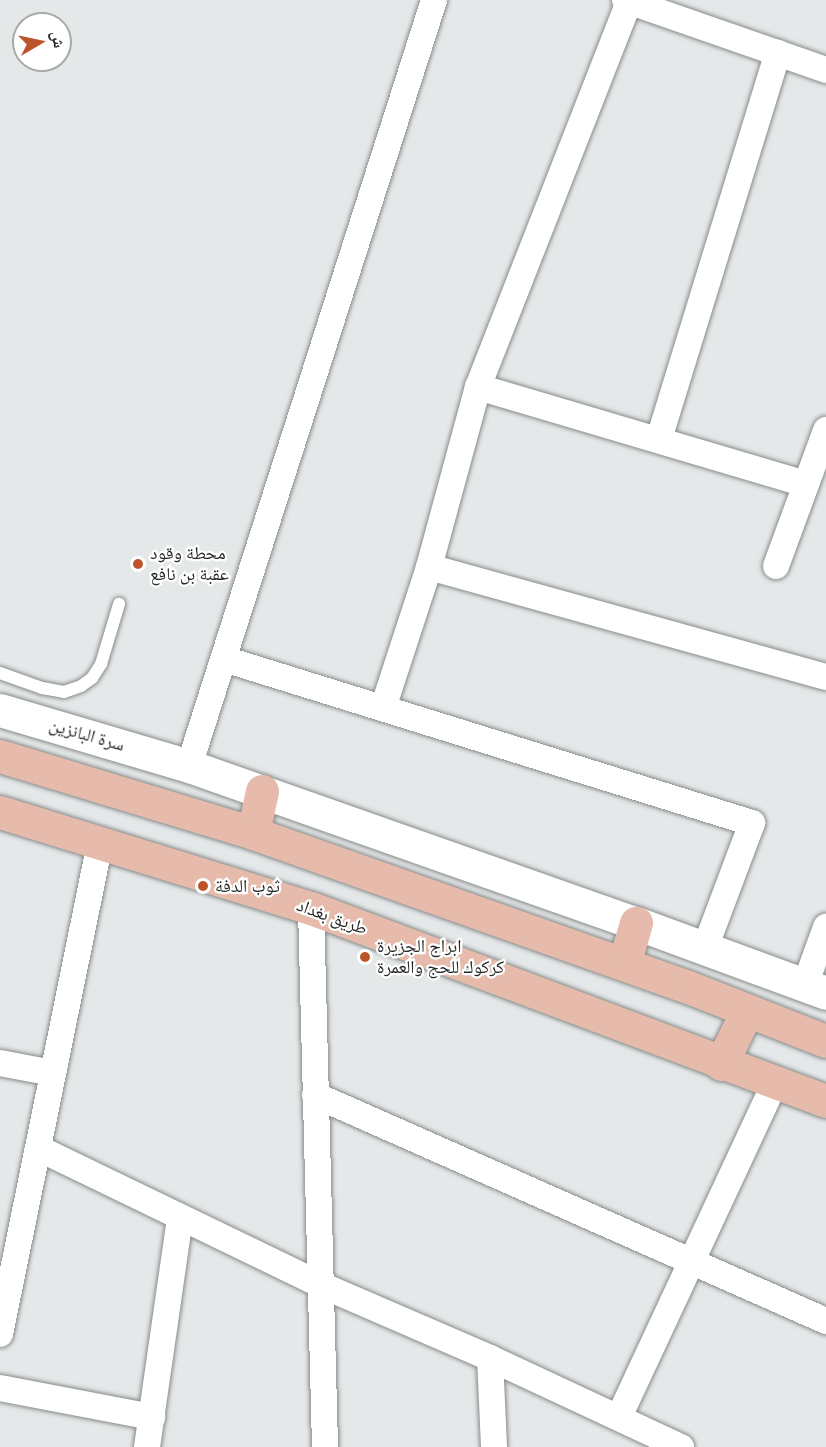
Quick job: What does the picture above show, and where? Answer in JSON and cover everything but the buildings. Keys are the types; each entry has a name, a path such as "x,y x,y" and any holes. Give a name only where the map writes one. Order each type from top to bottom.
{"main road":[{"name":"سرة البانزين","path":"0,710 181,763 636,923 815,989"},
{"path":"0,756 253,833 624,964 826,1041"},
{"path":"253,833 262,791"},
{"name":"طريق بغداد","path":"0,812 311,908 721,1064 826,1101"},
{"path":"624,964 636,923"},
{"path":"721,1064 747,1011"}],"street":[{"path":"181,763 224,659 434,0"},
{"path":"383,708 429,567 478,387 627,1 826,70"},
{"path":"659,439 778,53"},
{"path":"478,387 806,483"},
{"path":"776,566 826,429"},
{"path":"429,567 826,677"},
{"path":"224,659 752,823 705,948"},
{"path":"0,1332 100,843"},
{"path":"311,908 325,1447"},
{"path":"815,989 826,927"},
{"path":"0,1063 53,1073"},
{"path":"619,1417 776,1083"},
{"path":"315,1095 826,1321"},
{"path":"38,1148 320,1284 490,1358 681,1447"},
{"path":"147,1447 180,1216"},
{"path":"490,1358 494,1447"},
{"path":"0,1388 152,1417"}],"lane":[{"name":"سرة البانزين","path":"0,673 42,688 64,692 81,686 92,678 102,664 119,604"}],"place":[{"name":"محطة وقود عقبة بن نافع","path":"138,564"},
{"name":"ثوب الدفة","path":"203,886"},
{"name":"ابراج الجزيرة كركوك للحج والعمرة","path":"365,957"}]}
